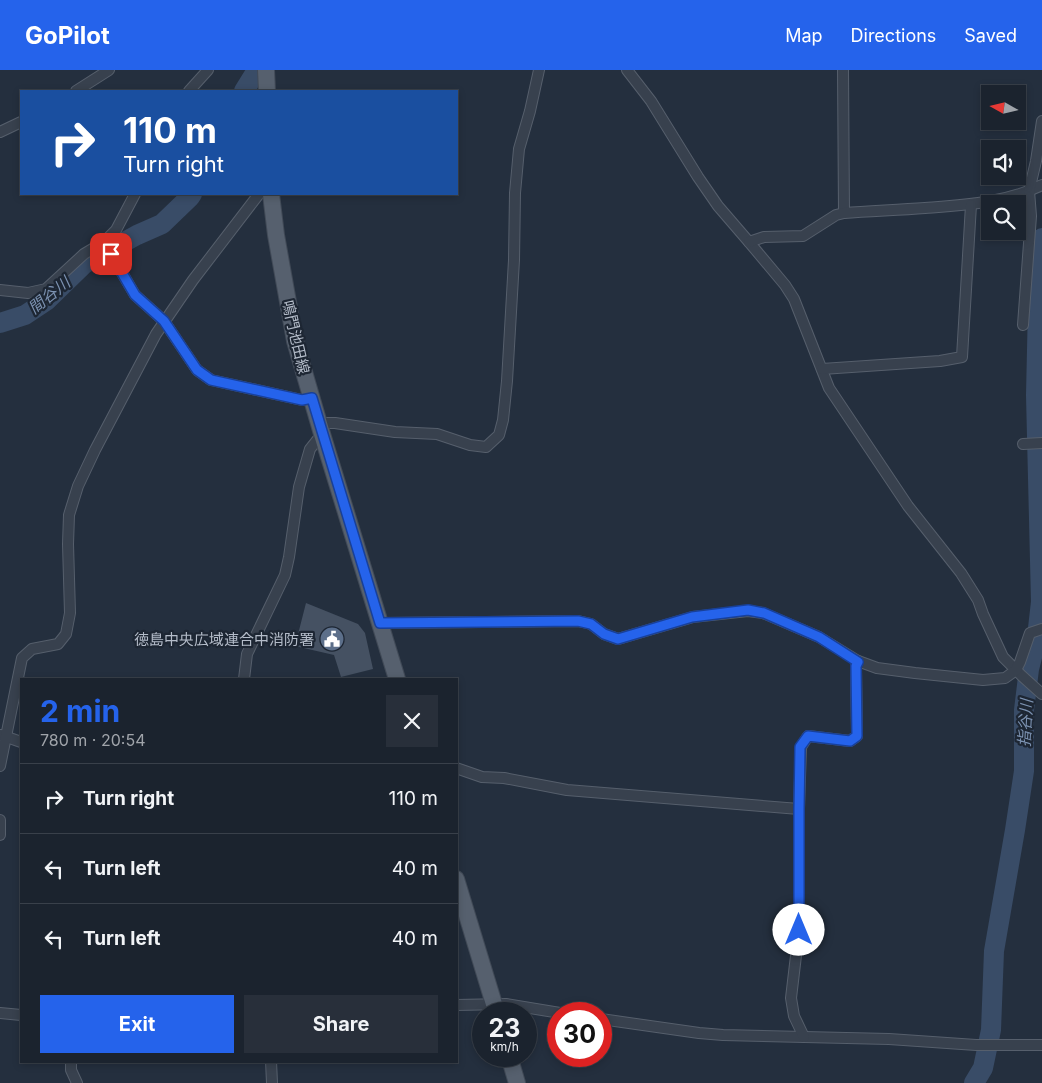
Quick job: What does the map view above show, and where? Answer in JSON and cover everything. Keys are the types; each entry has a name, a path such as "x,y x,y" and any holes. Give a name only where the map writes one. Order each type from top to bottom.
{"main road":[{"path":"266,70 267,90"},
{"name":"鳴門池田線","path":"271,195 276,235 295,341 397,678"},
{"path":"458,886 493,1002"},
{"path":"512,1067 517,1083"}],"street":[{"path":"78,90 108,70"},
{"path":"190,90 208,70"},
{"path":"244,678 247,654 284,575 289,557 299,487 310,449 321,429 335,424 395,432 437,434 470,446 486,447 499,435 508,381 515,193 519,149 539,70"},
{"path":"628,70 651,102 718,206 750,242 794,299 829,388 908,506 961,573 978,600 1002,657 1042,694"},
{"path":"843,70 844,213"},
{"path":"1023,325 1036,161 1042,121"},
{"path":"0,132 20,122"},
{"path":"750,242 764,237 803,236 836,215 844,213 971,205 1010,197 1034,189"},
{"path":"0,290 28,293 46,288 84,254 107,248 134,195"},
{"path":"0,766 3,735 22,658 32,649 58,644 66,634 70,613 69,515 78,486 121,400 164,321 258,195"},
{"path":"822,369 940,361 962,357 971,205"},
{"path":"107,248 135,295 164,321 197,370 211,380 302,400 312,398"},
{"path":"1024,443 1042,443"},
{"path":"380,623 578,621 591,624 604,634 618,639 692,617 748,610 764,613 819,637 858,662 878,668 983,680 1006,678 1019,673"},
{"path":"1019,673 1020,662 1030,633 1037,631"},
{"path":"804,1037 794,1016 791,998 799,930 800,747 808,736 850,741 857,736 856,666 858,662"},
{"path":"3,735 20,742"},
{"path":"458,769 482,777 504,778 567,790 799,809"},
{"path":"0,820 0,835"},
{"path":"458,1005 472,1007"},
{"path":"0,1014 20,1015"},
{"path":"612,1020 715,1034 889,1039 981,1045 1042,1045"},
{"path":"71,1063 71,1070 76,1083"},
{"path":"272,1063 272,1083"}],"building":[{"name":"徳島中央広域連合中消防署","path":"306,603 358,624 365,633 373,669 341,677 334,655 295,646"}],"waterway":[{"name":"間谷川","path":"245,90 257,70"},
{"name":"間谷川","path":"0,323 25,315 46,301 84,264 137,235 162,224 191,195"},
{"name":"指谷川","path":"974,1083 983,1068 991,1030 994,951 1024,771 1024,710 1041,602 1036,395 1042,238"}],"place":[{"name":"徳島中央広域連合中消防署","path":"332,639"}],"route":[{"path":"111,254 135,295 164,321 197,370 211,380 302,400 312,398 380,623 578,621 591,624 604,634 618,639 692,617 748,610 764,613 819,637 858,662 856,666 857,736 850,741 808,736 800,747 799,930"}]}
